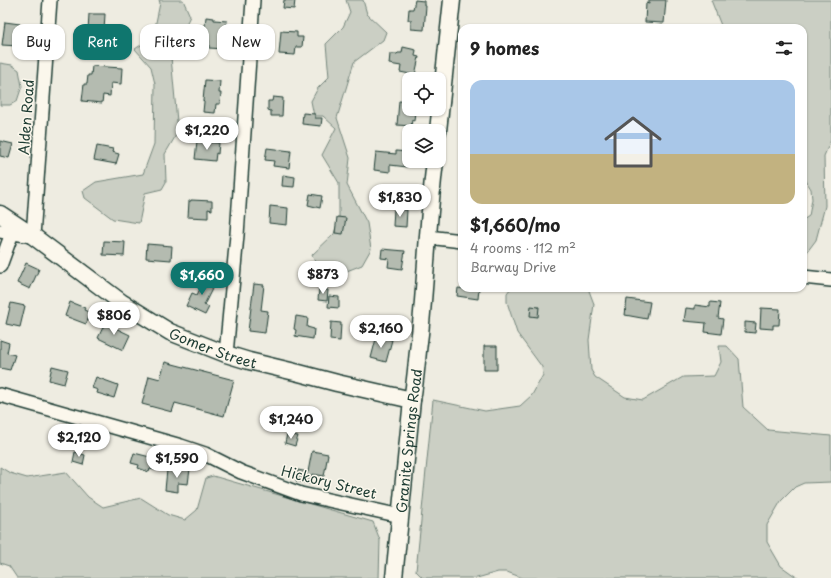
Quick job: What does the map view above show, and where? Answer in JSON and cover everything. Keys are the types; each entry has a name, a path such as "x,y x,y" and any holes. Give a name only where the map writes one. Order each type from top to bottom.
{"street":[{"name":"Alden Road","path":"34,236 50,0"},
{"path":"226,354 253,0"},
{"path":"439,124 452,0"},
{"name":"Granite Springs Road","path":"394,578 421,318 433,168"},
{"name":"Gomer Street","path":"0,214 34,236 121,302 170,332 226,354 249,361 412,400"},
{"path":"0,266 6,232 34,236"},
{"path":"428,237 458,241"},
{"path":"807,277 831,280"},
{"name":"Hickory Street","path":"0,395 205,454 241,472 301,494 401,516"}],"shaded area":[{"path":"159,0 183,0 190,16 186,24 156,24 160,3"},
{"path":"346,0 363,0 367,14 386,32 383,40 354,62 337,118 350,158 347,185 367,223 371,249 362,265 334,276 319,271 312,255 334,234 339,217 339,183 322,155 336,128 323,116 314,116 311,101 318,88 329,77 326,44 343,27 350,12"},
{"path":"711,0 831,0 831,140 824,156 825,206 816,240 807,252 807,217 809,216 812,199 811,189 807,182 807,24 720,24"},
{"path":"140,46 140,55 135,49"},
{"path":"145,60 171,60 178,132 165,154 166,182 162,189 145,193 139,223 113,219 85,198 83,191 96,182 143,174 154,144 155,84 151,67"},
{"path":"0,63 12,65 19,70 22,86 17,101 10,105 0,105"},
{"path":"590,292 594,304 589,340 591,370 595,377 625,397 643,400 683,377 714,376 721,362 719,346 727,346 739,359 743,407 768,430 831,436 831,482 804,483 795,487 781,501 767,525 767,542 781,566 800,578 523,578 507,572 498,572 477,578 423,578 416,571 433,400 485,411 520,406 532,395 543,375 542,367 517,333 507,302 507,293"},
{"path":"0,467 10,473 27,478 66,472 88,497 103,507 141,498 168,515 185,520 197,510 206,478 213,476 373,522 380,540 379,578 17,578 9,566 0,563"}],"building":[{"path":"284,0 295,0 294,9 283,8"},
{"path":"415,0 424,1 424,5 426,6 424,30 411,29 411,20 408,20 409,9 413,9"},
{"path":"649,0 666,0 664,23 645,22 646,3 649,4"},
{"path":"89,14 105,14 104,24 88,24"},
{"path":"206,17 214,18 214,20 227,21 227,24 217,24 217,49 209,48 209,24 205,24"},
{"path":"5,22 20,24 12,24 12,46 2,45"},
{"path":"281,31 297,32 297,37 303,37 302,47 296,47 295,55 279,54"},
{"path":"403,47 416,50 415,56 419,57 416,72 400,72 401,66 389,64 390,54 402,53"},
{"path":"92,66 122,68 121,84 111,83 110,96 103,95 102,103 82,101 84,84 87,84 88,75 91,75"},
{"path":"205,80 220,81 220,104 216,104 215,113 203,112"},
{"path":"273,97 283,98 282,116 271,116 271,111 268,110 268,101 272,101"},
{"path":"399,101 402,101 402,116 414,116 414,121 412,120 411,124 397,125"},
{"path":"303,113 315,114 315,118 322,118 321,126 302,124"},
{"path":"0,141 13,144 9,158 0,156"},
{"path":"197,141 219,143 218,154 216,153 215,161 195,159"},
{"path":"97,146 113,149 112,152 119,154 116,164 94,160"},
{"path":"267,148 291,151 289,168 273,166 274,161 265,160"},
{"path":"396,151 402,152 402,166 390,165 390,172 374,170 376,152 396,154"},
{"path":"283,175 295,177 294,187 282,186"},
{"path":"310,194 322,196 320,208 308,205"},
{"path":"189,201 212,201 212,210 208,209 208,218 188,217"},
{"path":"270,206 288,208 287,225 269,223"},
{"path":"394,209 407,210 406,227 393,226"},
{"path":"337,217 346,218 343,234 335,233"},
{"path":"104,241 125,242 124,256 103,255"},
{"path":"147,244 172,246 171,260 146,258"},
{"path":"382,249 405,251 402,269 388,267 389,259 381,258"},
{"path":"26,263 39,269 30,289 17,283"},
{"path":"207,274 217,279 204,305 209,307 205,315 186,306 192,293 197,295"},
{"path":"254,284 264,285 261,310 268,311 265,333 248,331"},
{"path":"458,288 458,292 479,292 478,299 457,296"},
{"path":"319,289 328,290 327,301 318,300"},
{"path":"329,296 339,297 339,308 328,307"},
{"path":"627,299 650,302 647,319 625,315"},
{"path":"70,302 85,308 84,310 91,313 86,324 65,316"},
{"path":"710,302 720,303 718,318 723,319 721,334 705,332 706,323 684,321 686,308 695,309 695,305 710,307"},
{"path":"11,303 25,306 20,327 6,324"},
{"path":"531,306 539,307 538,317 530,316"},
{"path":"761,308 780,309 779,325 773,325 773,329 760,328"},
{"path":"296,316 308,318 307,327 314,329 313,339 295,336 296,330 294,329"},
{"path":"331,322 341,323 340,341 330,340"},
{"path":"745,322 756,323 755,333 745,332"},
{"path":"105,323 130,335 123,350 98,338"},
{"path":"377,335 392,340 386,362 371,358"},
{"path":"0,340 9,343 7,353 15,355 10,370 0,368"},
{"path":"484,346 497,346 497,370 484,370"},
{"path":"165,362 234,380 224,416 175,403 172,412 142,404 149,376 160,379"},
{"path":"52,366 68,370 64,384 49,380"},
{"path":"96,377 118,385 114,398 97,393 98,390 92,388"},
{"path":"287,434 298,436 295,446 285,443"},
{"path":"312,451 328,454 324,476 312,474 310,484 296,481 298,470 308,472"},
{"path":"75,452 85,455 83,465 73,462"},
{"path":"134,453 158,459 155,470 150,469 149,472 138,468 139,465 131,463"},
{"path":"180,468 190,469 188,484 178,483 178,492 165,490 167,470 179,471"}]}
